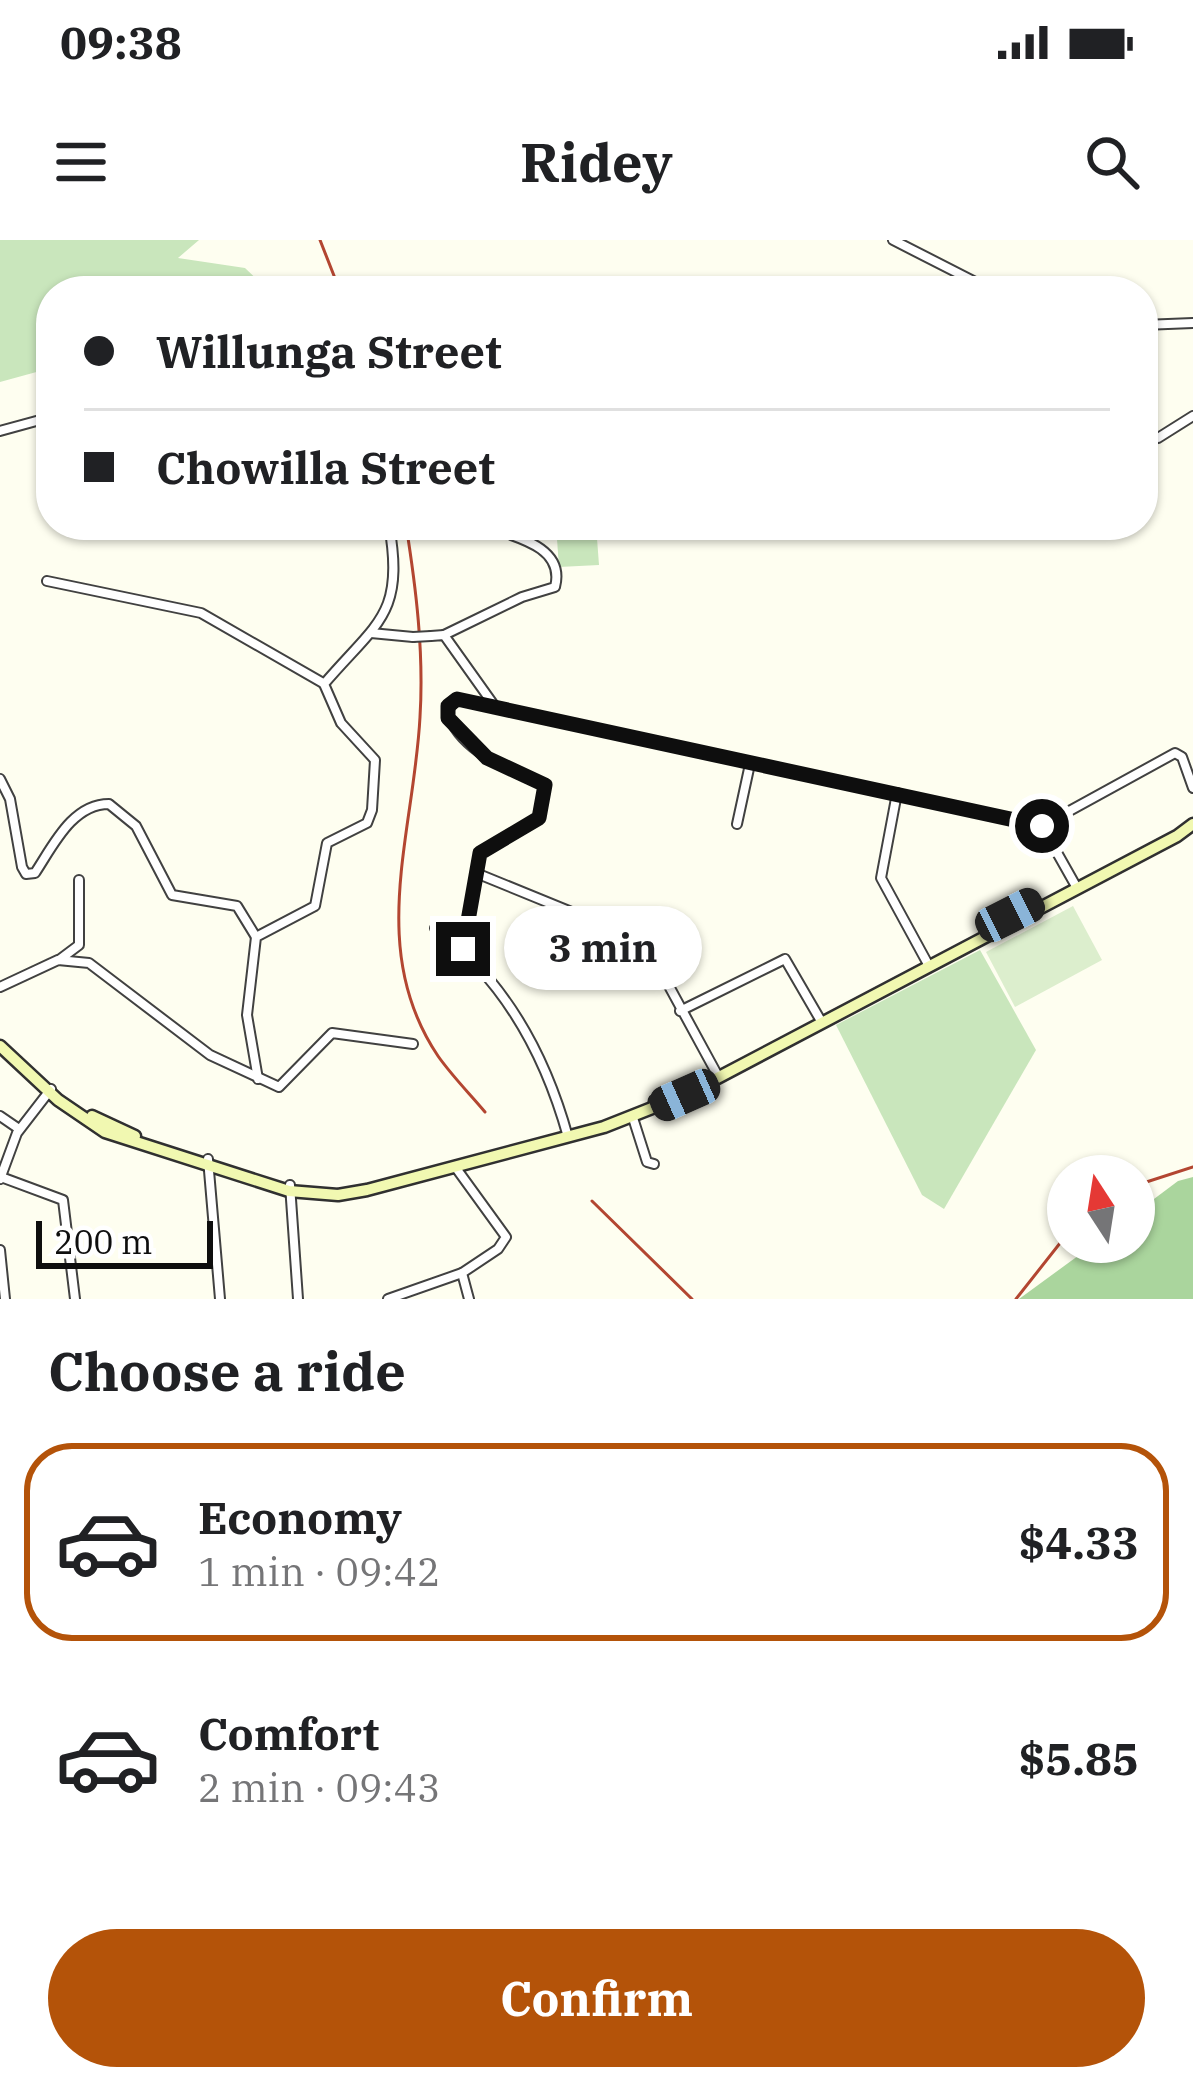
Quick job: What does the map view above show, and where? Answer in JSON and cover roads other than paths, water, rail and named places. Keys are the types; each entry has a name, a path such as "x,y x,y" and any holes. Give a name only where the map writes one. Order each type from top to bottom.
{"main road":[{"path":"289,1188 363,1185 632,1118 1193,821"},
{"path":"1,1044 50,1091 108,1125 289,1188 338,1195 456,1168 568,1134 716,1074"}],"street":[{"path":"892,240 964,276"},
{"path":"1158,324 1193,323"},
{"path":"1158,438 1193,416"},
{"path":"0,431 36,421"},
{"path":"324,684 387,610 395,566 391,540"},
{"path":"371,633 444,635 522,597 555,587 556,566 544,549 521,540"},
{"path":"46,581 201,613 324,684 338,717 374,760 372,811 367,823 327,843 315,906 256,937"},
{"path":"444,635 496,708"},
{"path":"463,949 483,850 539,818 545,785 487,758 455,729 447,711 457,699 1042,826 1175,754 1182,757 1193,788"},
{"path":"737,824 750,764"},
{"path":"0,779 7,789 26,874 34,873 83,811 110,803 136,826 172,895 237,906 256,937 248,1015 258,1079"},
{"path":"897,794 880,878 927,963"},
{"path":"1042,826 1076,885"},
{"path":"476,873 645,942 716,1074"},
{"path":"0,987 58,961 79,945 79,880"},
{"path":"435,928 463,949 502,994 553,1081 568,1134"},
{"path":"680,1011 784,959 819,1019"},
{"path":"58,961 89,963 210,1055 279,1087 332,1034 413,1044"},
{"path":"50,1091 20,1129 0,1179 63,1200 75,1299"},
{"path":"0,1116 20,1129"},
{"path":"632,1118 647,1162 654,1165"},
{"path":"207,1162 220,1299"},
{"path":"388,1299 462,1273 498,1249 506,1237 456,1168"},
{"path":"289,1188 298,1299"},
{"path":"0,1250 5,1299"},
{"path":"462,1273 469,1299"}],"railway":[{"path":"320,240 334,276"},
{"path":"408,540 421,693 400,890 404,974 416,1015 438,1056 485,1112"},
{"path":"1155,1179 1193,1167"},
{"path":"592,1201 692,1299"},
{"path":"1016,1299 1047,1260"}]}
